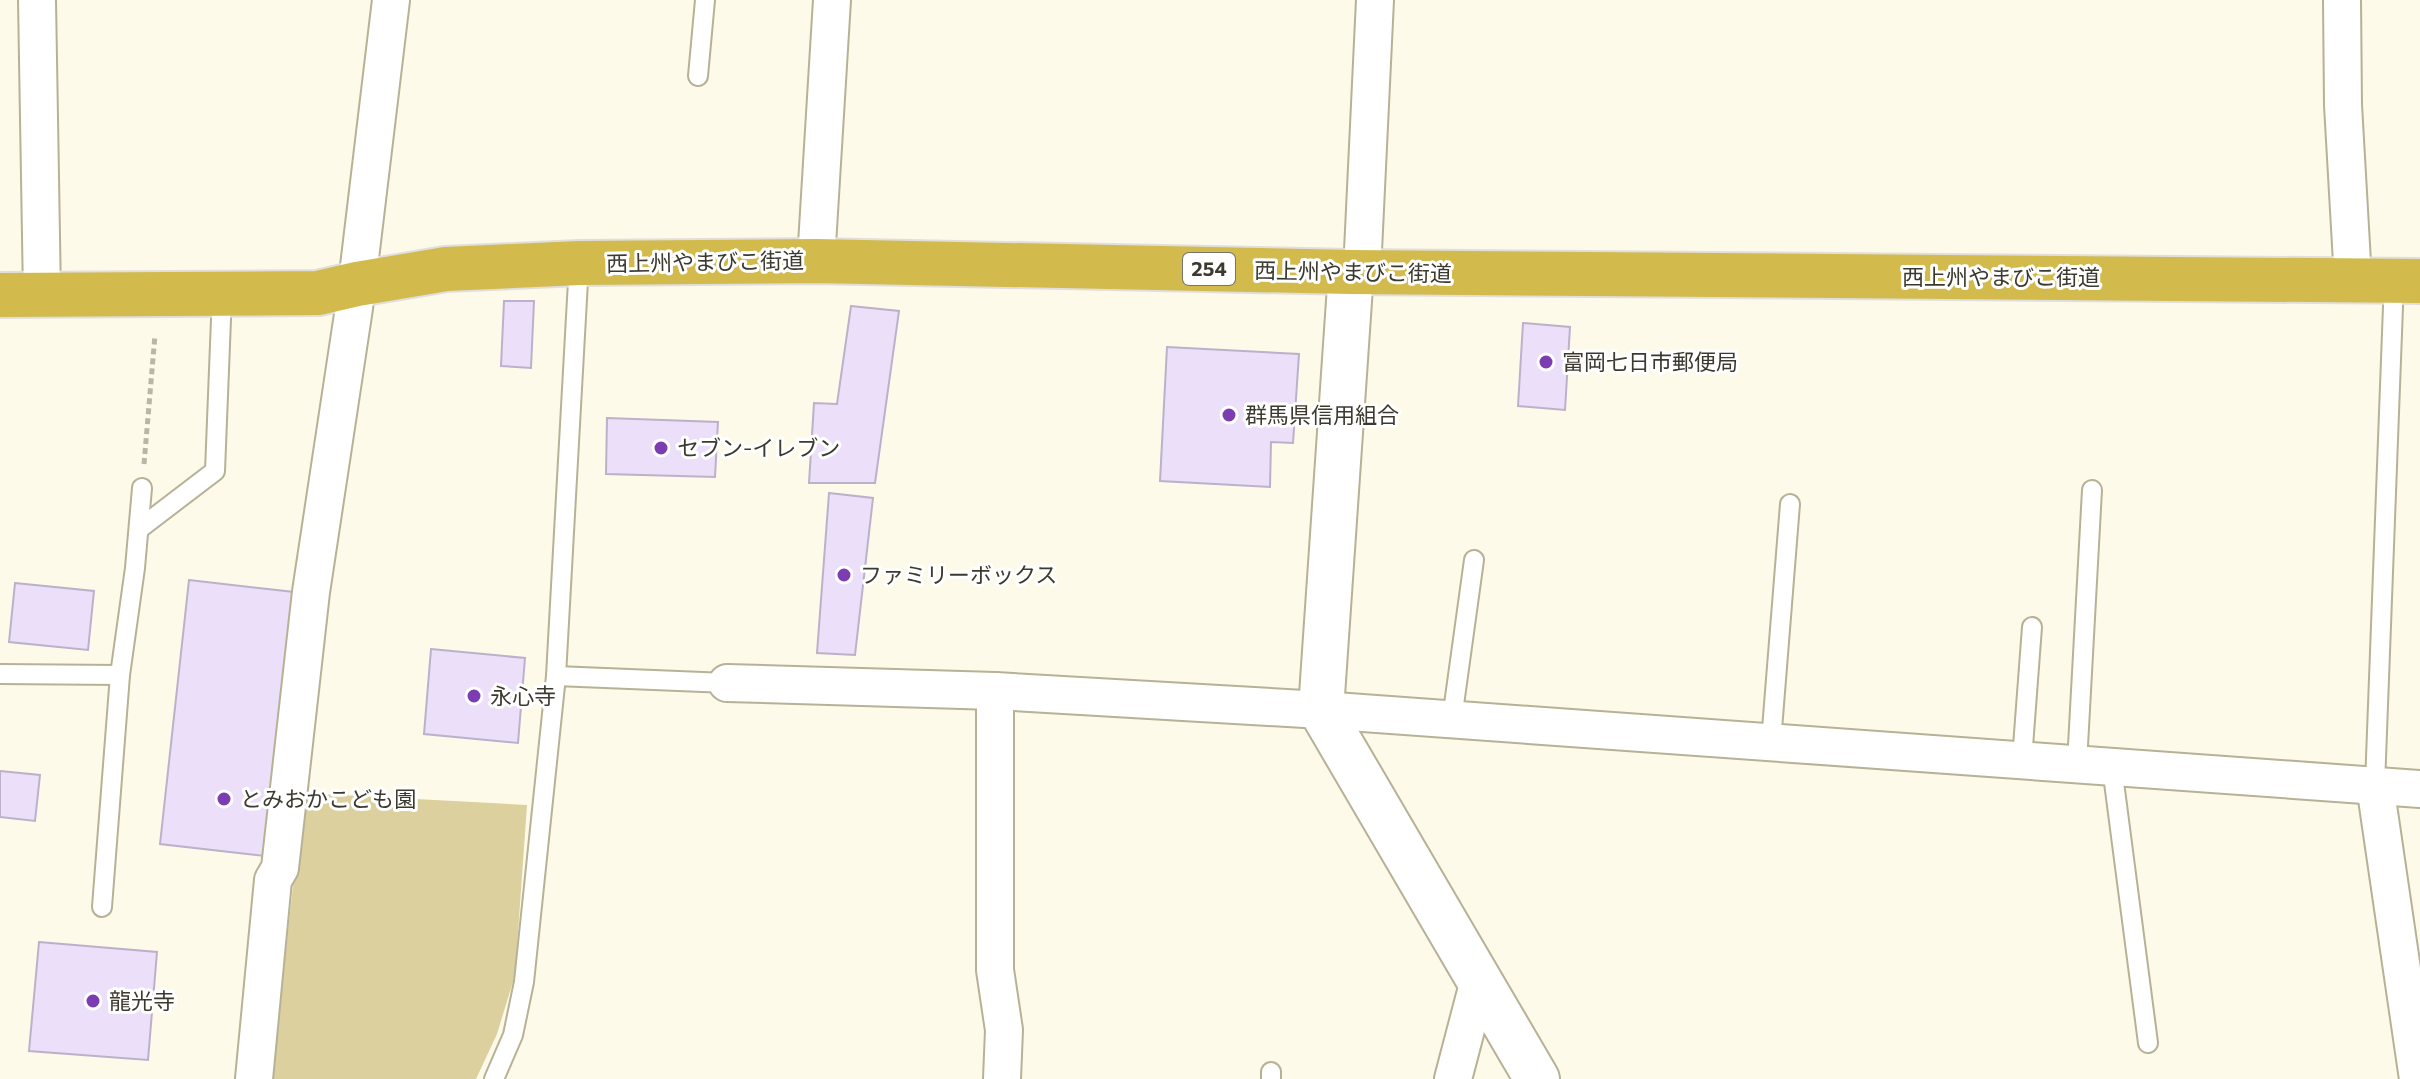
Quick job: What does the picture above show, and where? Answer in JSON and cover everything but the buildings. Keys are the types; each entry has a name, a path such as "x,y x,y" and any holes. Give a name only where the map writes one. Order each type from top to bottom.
{"highway":[{"name":"西上州やまびこ街道","path":"21,295 318,293 446,269 579,263 816,261 1357,272 2389,280"}],"street":[{"path":"21,295 37,0"},
{"path":"254,1079 273,880 280,868 311,592 357,284 391,0"},
{"path":"816,261 832,0"},
{"path":"1375,0 1357,272 1321,710 1537,1079"},
{"path":"2342,0 2343,105 2389,280"},
{"path":"727,683 995,691 1321,710 2420,789"},
{"path":"995,691 995,970 1004,1030 1002,1079"},
{"path":"2375,785 2418,1079"},
{"path":"1453,1079 1479,980"}],"lane":[{"path":"698,76 705,0"},
{"path":"494,1079 513,1035 524,982 556,676 579,263"},
{"path":"2375,785 2389,280"},
{"path":"139,529 215,471 222,294"},
{"path":"102,907 120,675 142,488"},
{"path":"2092,490 2095,765 2148,1043"},
{"path":"1771,742 1790,504"},
{"path":"1452,719 1474,560"},
{"path":"2022,760 2032,627"},
{"path":"0,674 120,675"},
{"path":"556,676 727,683"}],"path":[{"path":"142,488 159,294"}],"shaded area":[{"path":"303,793 527,805 515,975 497,1034 476,1079 272,1079"}],"place":[{"name":"富岡七日市郵便局","path":"1546,362"},
{"name":"群馬県信用組合","path":"1229,415"},
{"name":"セブン-イレブン","path":"661,448"},
{"name":"ファミリーボックス","path":"844,575"},
{"name":"永心寺","path":"474,696"},
{"name":"とみおかこども園","path":"224,799"},
{"name":"龍光寺","path":"93,1001"}]}
